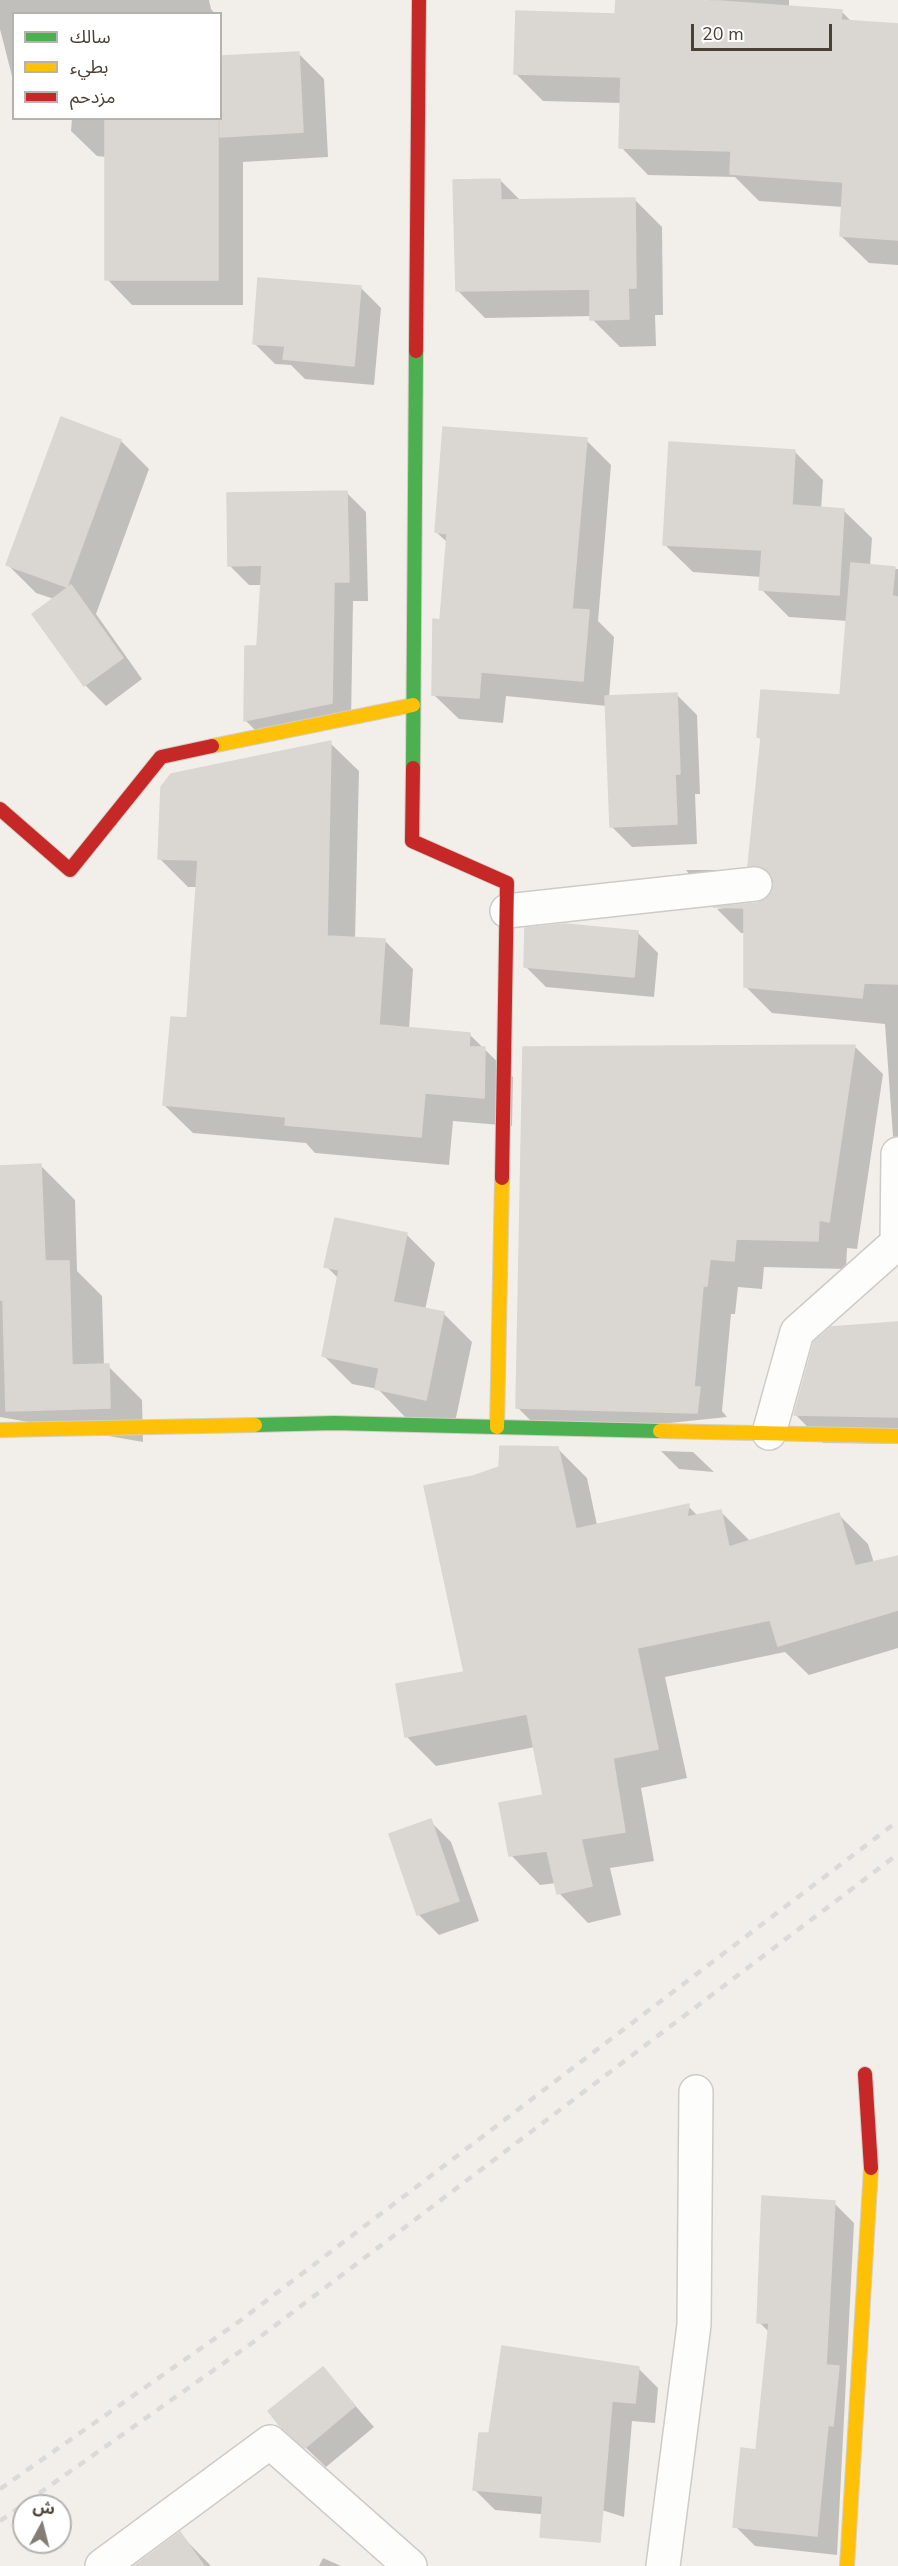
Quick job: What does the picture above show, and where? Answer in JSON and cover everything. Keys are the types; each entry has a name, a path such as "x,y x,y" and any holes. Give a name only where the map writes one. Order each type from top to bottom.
{"street":[{"path":"419,0 412,841 507,883 497,1427"},
{"path":"0,809 70,870 161,757 413,705"},
{"path":"507,911 755,884"},
{"path":"769,1433 797,1332 897,1244 898,1154"},
{"path":"0,1430 334,1423 898,1436"},
{"path":"848,2566 871,2160 865,2074"},
{"path":"663,2566 694,2325 696,2092"},
{"path":"102,2566 270,2442 410,2566"}],"building":[{"path":"616,0 719,1 842,10 841,20 898,24 898,240 840,236 843,182 730,174 731,151 619,148 621,77 514,74 516,11 615,14"},
{"path":"299,52 303,132 220,137 222,56"},
{"path":"105,120 218,120 218,280 105,280"},
{"path":"500,179 501,200 635,198 636,288 628,288 629,319 590,320 590,289 456,291 453,180"},
{"path":"258,278 361,286 354,366 283,359 285,346 253,344"},
{"path":"61,417 121,440 67,587 6,565"},
{"path":"443,427 587,438 572,609 589,610 583,681 481,672 479,698 432,695 433,619 440,620 447,534 435,532"},
{"path":"669,442 795,450 792,505 844,509 839,595 759,590 762,550 663,545"},
{"path":"347,491 349,582 334,582 332,703 244,721 245,646 257,646 262,565 228,566 227,493"},
{"path":"851,563 895,567 892,596 898,597 898,984 864,983 862,998 744,987 744,908 713,907 758,903 766,899 772,891 774,881 770,873 762,867 748,866 761,738 757,737 761,690 840,695"},
{"path":"71,585 123,658 84,686 32,614"},
{"path":"677,693 680,774 675,774 677,824 610,827 605,696"},
{"path":"331,741 327,936 385,939 379,1025 470,1033 469,1047 485,1047 484,1098 425,1093 421,1137 285,1125 286,1117 163,1105 171,1017 187,1018 198,860 158,859 161,787 171,774"},
{"path":"565,924 638,931 634,977 524,967 525,928"},
{"path":"855,1045 829,1222 819,1220 818,1241 736,1239 734,1261 710,1259 707,1286 703,1286 694,1387 700,1387 697,1413 516,1408 523,1047"},
{"path":"41,1164 45,1261 69,1261 72,1365 109,1364 110,1408 6,1411 3,1300 0,1300 0,1166"},
{"path":"335,1218 407,1233 393,1302 444,1312 426,1400 375,1389 379,1368 322,1356 339,1270 324,1267"},
{"path":"898,1322 898,1417 794,1415 814,1342 831,1327"},
{"path":"500,1446 558,1447 576,1529 689,1504 687,1517 721,1510 729,1547 839,1513 855,1566 898,1556 898,1610 778,1646 770,1620 637,1648 658,1749 613,1758 625,1832 581,1839 592,1886 557,1894 547,1851 509,1856 499,1803 543,1795 527,1714 405,1737 396,1684 464,1672 424,1486 473,1476 499,1467"},
{"path":"431,1819 459,1901 417,1915 389,1834"},
{"path":"762,2196 835,2201 826,2365 839,2366 833,2426 828,2425 817,2536 733,2527 741,2448 756,2450 769,2323 757,2323"},
{"path":"502,2346 639,2367 635,2403 612,2401 600,2542 540,2537 543,2496 473,2490 479,2433 489,2433"},
{"path":"323,2367 355,2406 305,2448 281,2427 268,2411"},
{"path":"180,2532 204,2566 134,2566"}],"railway":[{"path":"0,2489 237,2323 898,1821"},
{"path":"0,2521 252,2343 898,1854"}],"traffic: fast":[{"path":"413,768 416,351"},
{"path":"255,1425 334,1423 660,1431"}],"traffic: slow":[{"path":"212,746 413,705"},
{"path":"497,1427 502,1178"},
{"path":"0,1430 255,1425"},
{"path":"660,1431 898,1436"},
{"path":"847,2566 871,2168"}],"traffic: jam":[{"path":"416,351 419,0"},
{"path":"0,809 70,870 161,757 212,746"},
{"path":"413,768 412,841 507,883 502,1178"},
{"path":"865,2074 871,2168"}]}
